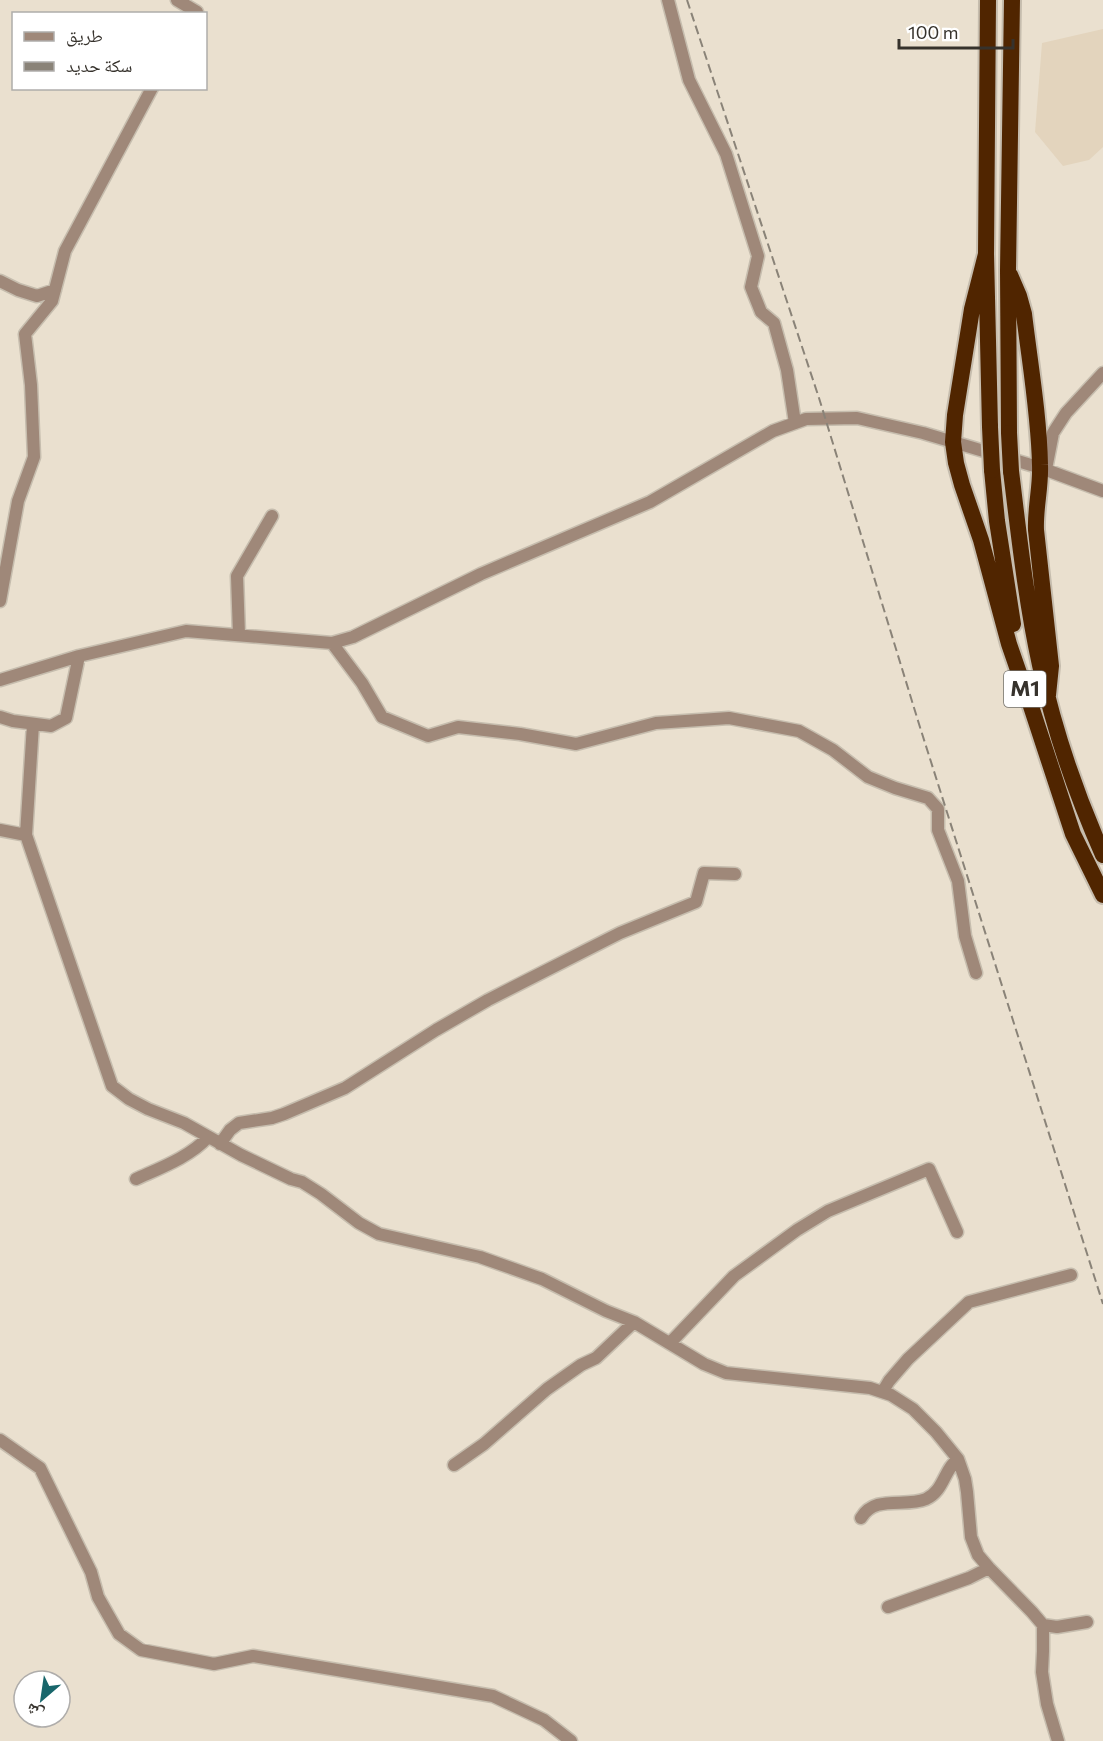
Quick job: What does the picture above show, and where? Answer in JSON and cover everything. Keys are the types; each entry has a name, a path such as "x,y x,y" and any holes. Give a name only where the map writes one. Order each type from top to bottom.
{"highway":[{"name":"M1","path":"987,0 986,254 990,427 992,470 1005,575 1026,696 1073,834 1103,895"},
{"name":"M1","path":"1012,0 1008,270 1011,471 1022,565 1040,666 1064,756 1103,855"},
{"path":"986,254 972,309 953,442 962,485 981,540 1009,644 1026,696"},
{"path":"1008,270 1024,314 1043,469 1036,508 1036,530 1051,666 1048,695"}],"street":[{"path":"177,0 195,12"},
{"path":"668,0 689,80 726,154 758,256 751,287 761,312 774,323 788,370 795,423"},
{"path":"0,601 18,501 34,457 31,385 25,334 52,301 65,251 151,90"},
{"path":"0,280 37,296 55,290"},
{"path":"1043,469 1053,433 1066,413 1103,373"},
{"path":"0,680 80,656 186,631 332,643 352,637 481,574 650,502 773,431 806,419 856,418 923,433 1043,469 1103,491"},
{"path":"239,635 237,576 272,516"},
{"path":"332,643 362,683 382,717 428,736 458,727 520,734 576,744 656,723 729,718 799,731 832,750 868,777 928,798 939,810 938,830 958,881 965,936 976,973"},
{"path":"0,717 51,726 66,718 80,656"},
{"path":"33,724 26,835 112,1086 139,1104 184,1124 291,1179 302,1182 359,1223 379,1234 480,1257 542,1280 634,1322 704,1364 726,1373 830,1383 883,1391 913,1408 958,1459 966,1485 971,1537 978,1555 988,1569 1032,1611 1043,1625 1042,1672 1047,1704 1058,1741"},
{"path":"0,830 26,835"},
{"path":"220,1144 230,1130 239,1123 272,1118 345,1088 488,1000 620,933 696,902 704,873 735,874"},
{"path":"136,1179 170,1163 208,1137"},
{"path":"670,1343 734,1276 797,1230 828,1211 929,1169 957,1232"},
{"path":"883,1391 908,1359 969,1302 1071,1275"},
{"path":"454,1465 484,1444 547,1389 581,1365 596,1358 634,1322"},
{"path":"0,1440 40,1468 91,1572 98,1597 119,1634 141,1650 214,1664 253,1656 493,1696 544,1720 571,1741"},
{"path":"861,1518 866,1510 877,1505 919,1501 931,1496 943,1484 952,1465 958,1459"},
{"path":"888,1607 988,1569"},
{"path":"1043,1625 1057,1627 1087,1622"}],"shaded area":[{"path":"1103,29 1103,147 1089,160 1063,166 1035,132 1042,43"}],"railway":[{"path":"687,0 819,398 919,724 1103,1304"}]}
